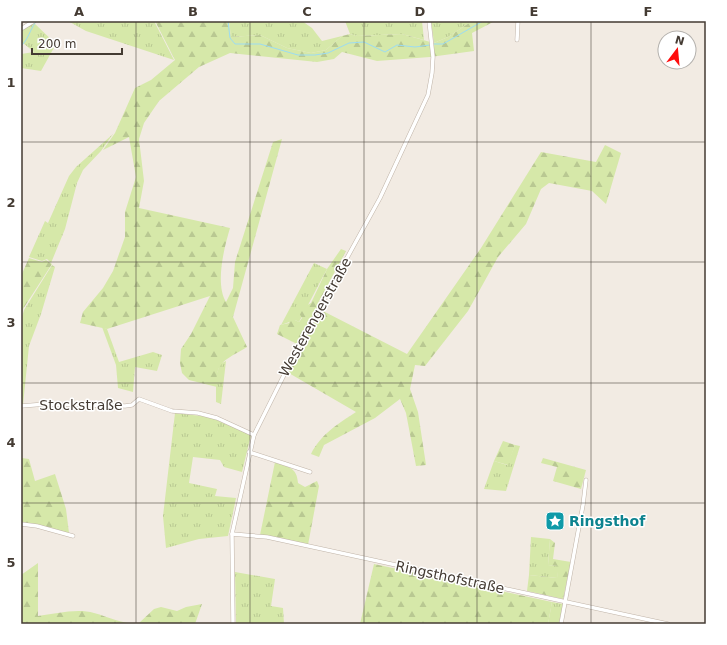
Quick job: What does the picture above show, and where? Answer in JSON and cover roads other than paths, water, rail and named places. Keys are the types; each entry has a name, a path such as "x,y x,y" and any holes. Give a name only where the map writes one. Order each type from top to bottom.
{"street":[{"path":"21,29 34,21"},
{"name":"Westerengerstraße","path":"233,624 232,534 254,434 299,345 380,198 428,95 432,73 429,21"},
{"path":"518,21 518,40"},
{"name":"Stockstraße","path":"21,406 46,404 125,406 132,405 139,399 172,411 198,413 217,418 254,434"},
{"path":"249,452 310,472"},
{"path":"561,624 583,505 586,480"},
{"path":"21,524 37,526 73,536"},
{"name":"Ringsthofstraße","path":"232,534 267,537 657,623 668,624"}],"waterway":[{"path":"228,21 230,38 235,44 260,44 298,55 328,53 349,43 364,42 385,52 397,45 415,47 430,45"},
{"path":"434,44 443,44 483,21"},
{"path":"21,46 35,23"}],"place":[{"name":"Ringsthof","path":"555,521"}]}
